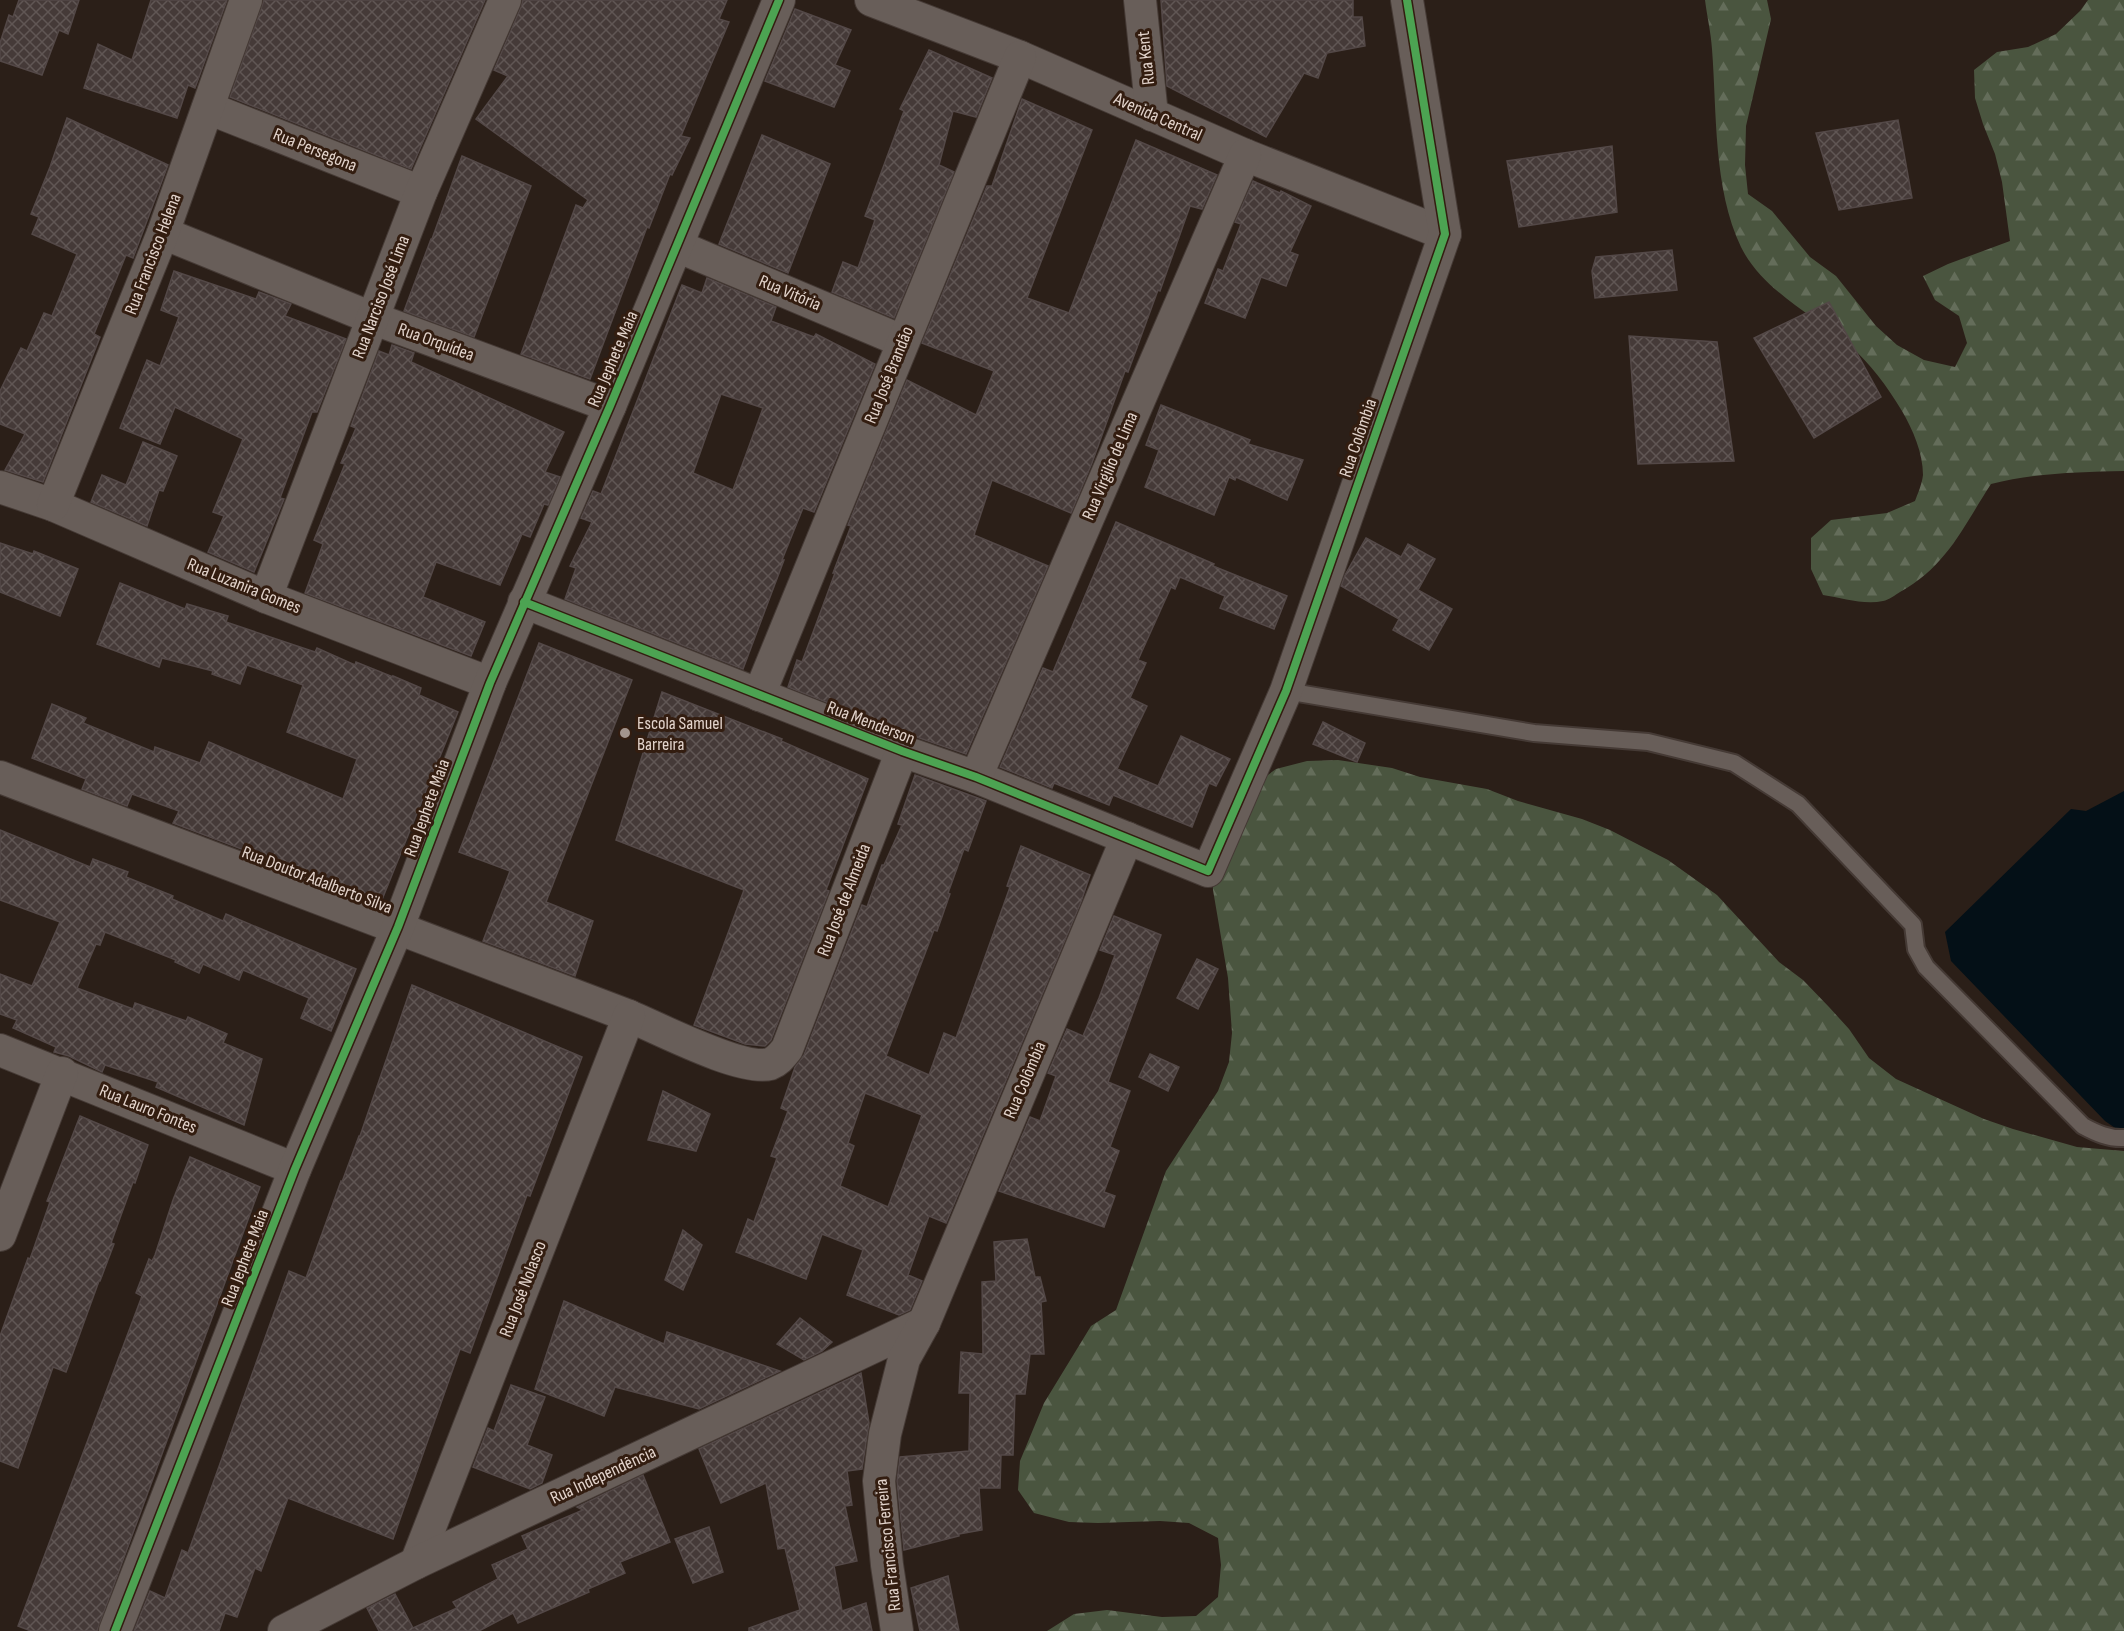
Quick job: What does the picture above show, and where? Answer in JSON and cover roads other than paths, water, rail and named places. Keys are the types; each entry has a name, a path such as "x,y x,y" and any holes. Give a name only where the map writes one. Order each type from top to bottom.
{"street":[{"name":"Rua Francisco Helena","path":"53,506 163,233 246,0"},
{"name":"Rua Narciso José Lima","path":"266,597 421,192 505,0"},
{"name":"Rua Jephete Maia","path":"115,1631 295,1169 398,927 490,683 610,406 779,0"},
{"name":"Rua Kent","path":"1140,0 1152,115"},
{"name":"Rua Colômbia","path":"1208,871 1286,691 1445,234 1407,0"},
{"name":"Avenida Central","path":"886,2 1020,57 1245,155 1445,234"},
{"name":"Rua José Brandão","path":"759,694 1020,57"},
{"name":"Rua Persegona","path":"208,108 421,192"},
{"name":"Rua Virgilío de Lima","path":"976,777 1245,155"},
{"name":"Rua Orquídea","path":"163,233 372,318 610,406"},
{"name":"Rua Vitória","path":"677,246 902,341"},
{"name":"Rua Luzanira Gomes","path":"0,487 53,506 266,597 490,683"},
{"name":"Rua Menderson","path":"524,602 902,751 976,777 1208,871"},
{"name":"Rua José de Almeida","path":"786,1049 902,751"},
{"name":"Rua Doutor Adalberto Silva","path":"0,777 629,1016 722,1056 749,1064 772,1064 786,1049"},
{"name":"Rua Colômbia","path":"924,1323 1127,838"},
{"name":"Rua José Nolasco","path":"416,1563 629,1016"},
{"name":"Rua Lauro Fontes","path":"0,1050 62,1073 295,1169"},
{"path":"0,1235 62,1073"},
{"name":"Rua Independência","path":"284,1631 416,1563 924,1323"},
{"name":"Rua Francisco Ferreira","path":"897,1631 886,1565 879,1481 885,1434 904,1359 924,1323"}],"lane":[{"path":"1286,691 1534,733 1647,742 1734,763 1798,804 1913,925 1916,949 1926,968 2083,1126 2096,1133 2124,1138"}],"place":[{"name":"Escola Samuel Barreira","path":"625,733"}]}
